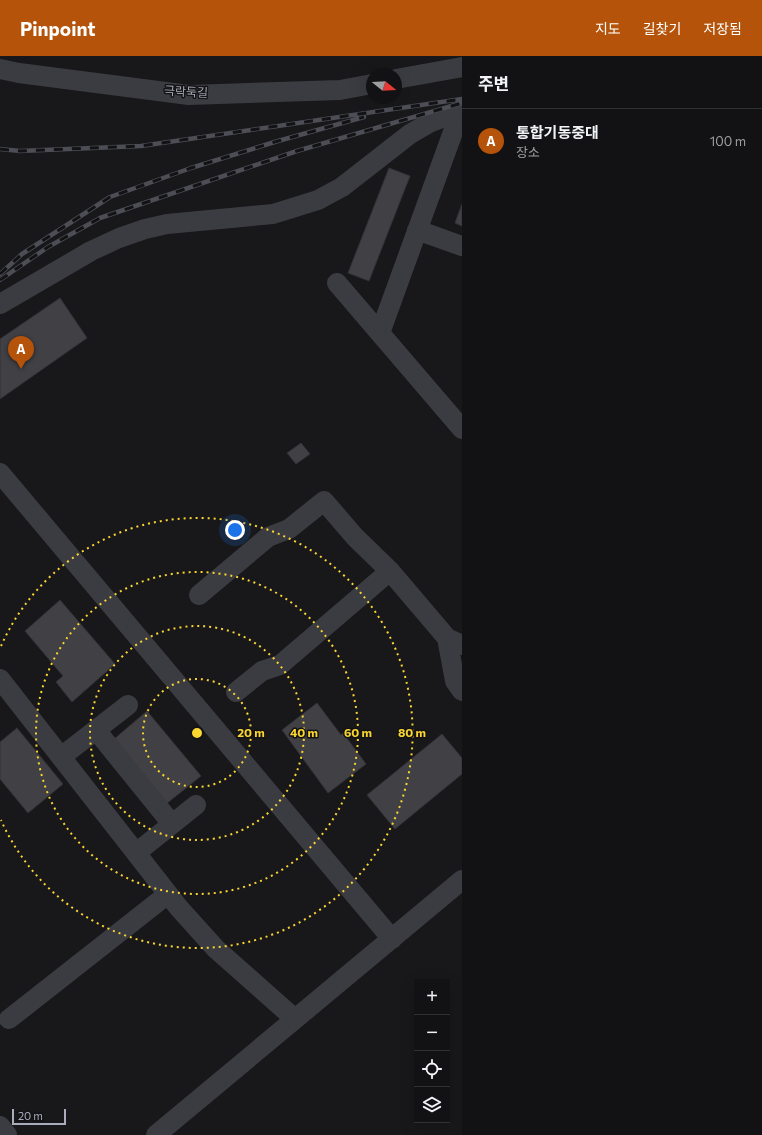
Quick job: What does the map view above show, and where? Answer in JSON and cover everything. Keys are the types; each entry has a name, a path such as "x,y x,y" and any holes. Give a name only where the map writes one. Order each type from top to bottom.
{"street":[{"path":"402,78 462,67"},
{"name":"극락둑길","path":"0,69 19,73 189,95 340,90 366,85"},
{"path":"380,333 461,110"},
{"path":"0,304 91,251 119,238 167,224 273,214 318,200 342,187 410,134 429,122 461,110"},
{"path":"417,230 462,246"},
{"path":"337,283 462,429"},
{"path":"0,473 392,939"},
{"path":"199,595 268,537 289,529 324,500 355,537 390,571 454,642 458,686"},
{"path":"236,692 262,671 280,665 390,571"},
{"path":"0,679 180,908 216,949 295,1019"},
{"path":"61,757 128,705"},
{"path":"96,730 172,824"},
{"path":"136,852 196,805"},
{"path":"156,1135 462,880"},
{"path":"9,1019 168,894"},
{"path":"0,1126 8,1135"}],"building":[{"path":"389,168 410,176 369,281 348,273"},
{"path":"462,204 462,226 455,223"},
{"path":"60,298 87,338 0,399 0,339"},
{"path":"301,443 310,454 296,464 287,453"},
{"path":"60,600 115,664 72,702 56,682 63,676 25,631"},
{"path":"317,703 341,735 343,733 366,764 328,793 282,730"},
{"path":"147,711 201,776 166,804 113,740"},
{"path":"17,728 63,784 28,813 0,779 0,742"},
{"path":"442,734 462,758 462,774 395,829 367,795"}],"railway":[{"path":"0,149 20,151 141,146 462,99"},
{"path":"0,280 48,247 100,218 297,151 462,103"},
{"path":"0,274 22,254 110,197 191,168 278,141 364,117"}],"place":[{"name":"통합기동중대","path":"21,369"}]}
